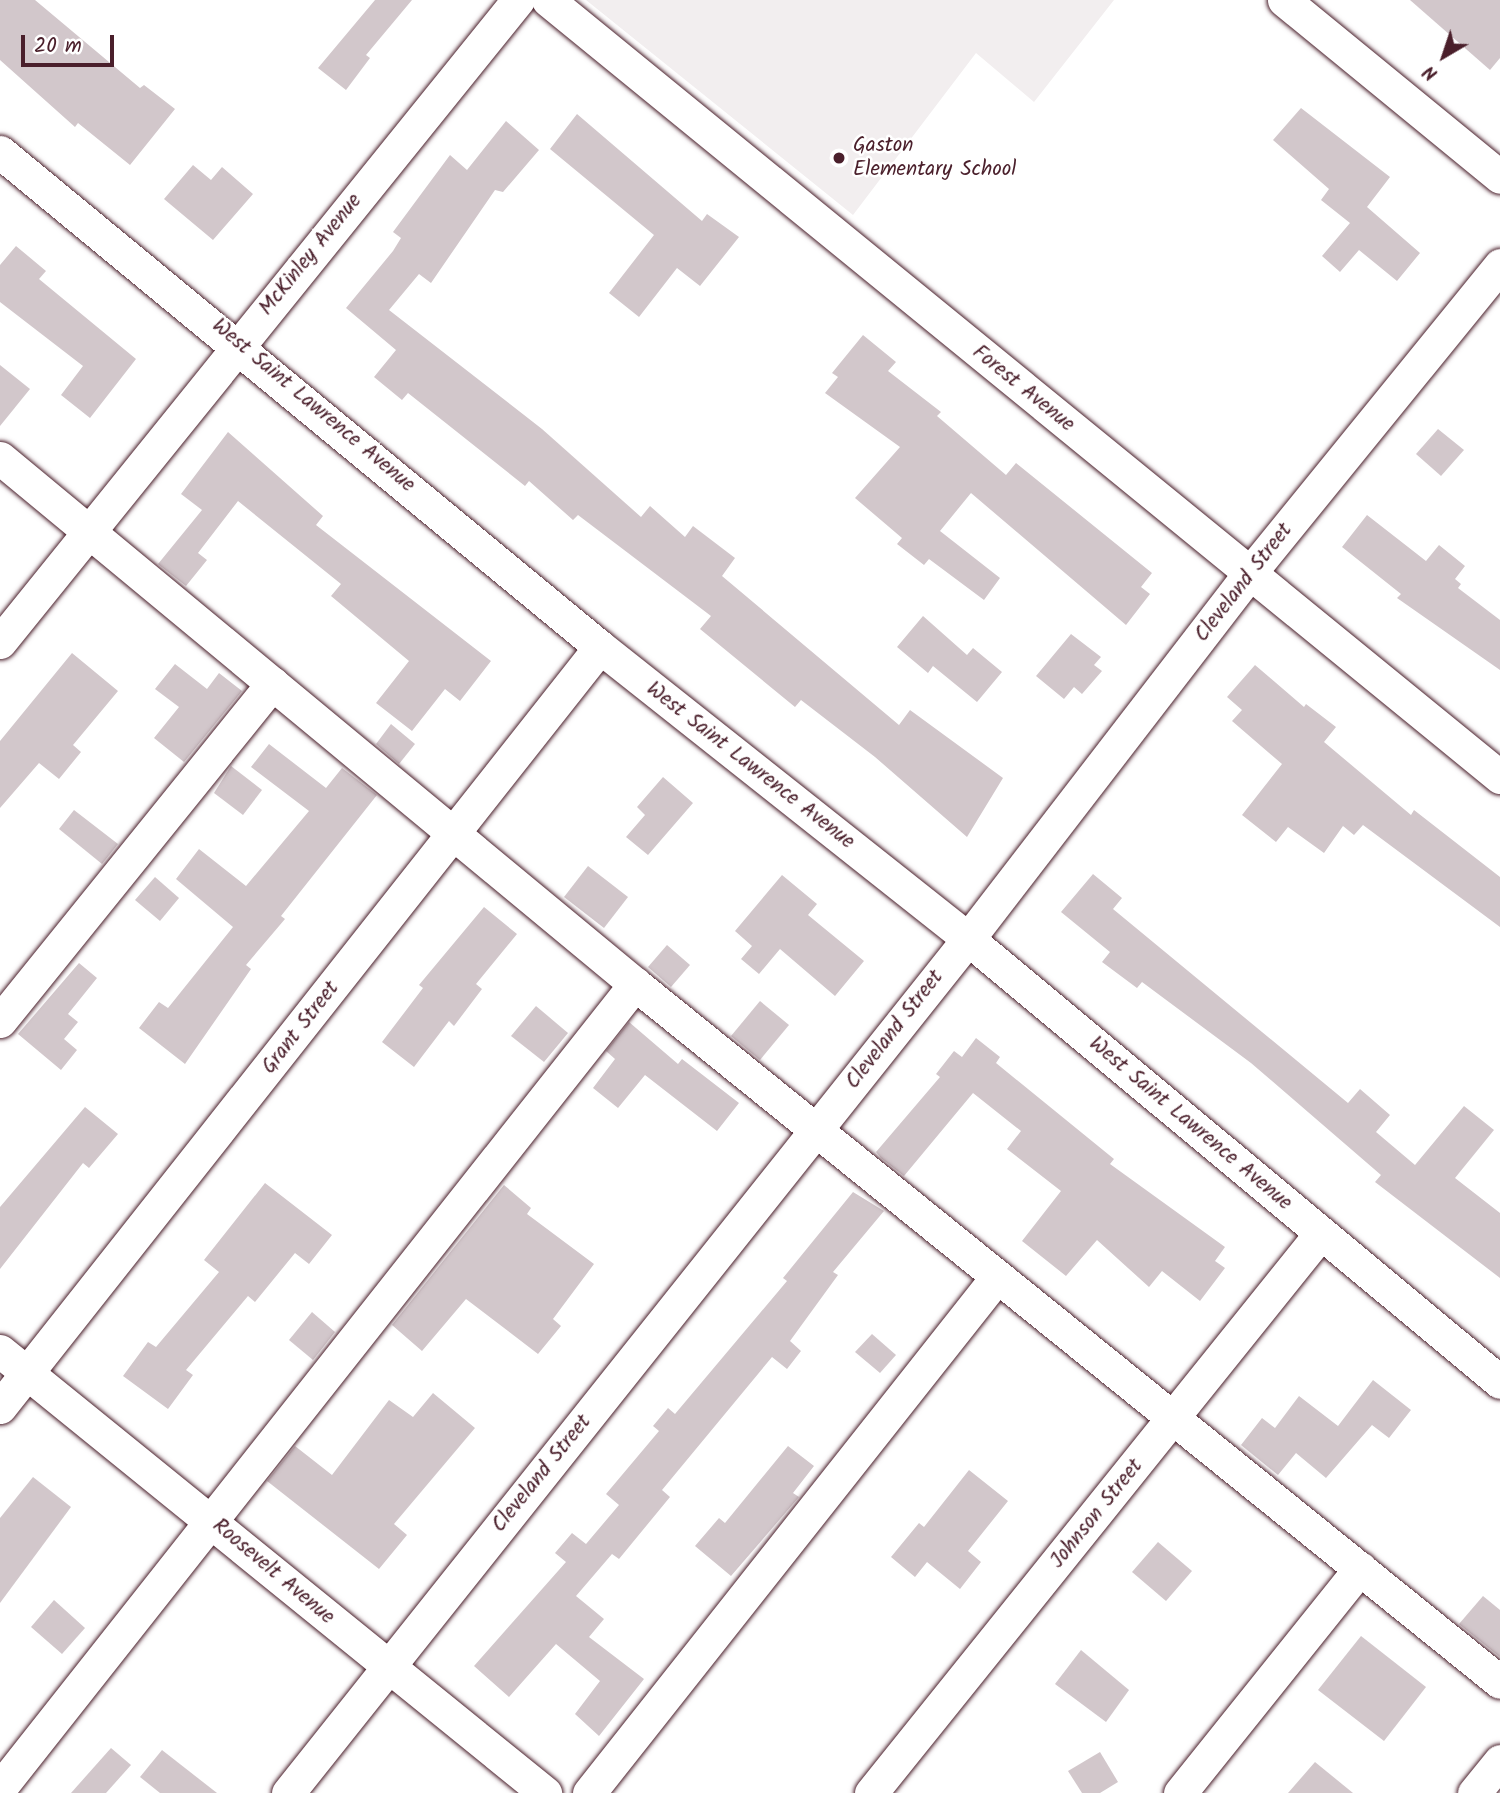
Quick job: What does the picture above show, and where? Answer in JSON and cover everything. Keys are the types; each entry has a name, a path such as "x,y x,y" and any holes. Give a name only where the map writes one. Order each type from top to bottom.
{"street":[{"name":"McKinley Avenue","path":"0,642 518,0"},
{"name":"Forest Avenue","path":"548,0 1500,777"},
{"path":"1284,0 1500,177"},
{"name":"West Saint Lawrence Avenue","path":"0,152 239,344 600,647 968,939 1500,1382"},
{"name":"Cleveland Street","path":"288,1793 968,939 1249,574 1500,265"},
{"path":"0,458 635,984 1500,1682"},
{"name":"Grant Street","path":"0,1407 600,647"},
{"path":"0,1021 273,683"},
{"path":"0,1788 214,1521 635,984"},
{"name":"Johnson Street","path":"871,1793 1321,1233"},
{"path":"589,1793 998,1277"},
{"name":"Roosevelt Avenue","path":"0,1351 214,1521 387,1669 545,1793"},
{"path":"1180,1793 1360,1569"},
{"path":"1474,1793 1500,1761"}],"shaded area":[{"name":"Gaston Elementary School","path":"586,0 1114,0 1034,102 976,53 853,215"}],"building":[{"path":"0,0 35,0 140,88 144,85 175,109 130,165 78,123 75,127 0,60"},
{"path":"375,0 412,0 366,55 370,58 346,90 318,68"},
{"path":"1410,0 1500,0 1500,58 1490,70"},
{"path":"1301,108 1390,177 1367,207 1420,253 1397,281 1359,250 1340,272 1322,256 1350,223 1321,200 1329,189 1273,140"},
{"path":"577,114 702,221 707,214 739,237 700,286 677,268 639,317 609,293 654,235 550,149"},
{"path":"506,121 539,150 503,192 495,190 431,283 419,274 389,310 542,429 641,517 650,506 685,537 693,526 735,558 722,576 899,725 910,710 1003,778 967,837 875,757 801,700 795,707 700,629 711,616 578,515 573,520 529,481 525,486 408,393 402,400 374,377 396,350 346,308 393,251 401,238 393,232 450,155 467,170"},
{"path":"193,165 211,180 222,167 253,194 213,240 164,199"},
{"path":"16,246 46,271 39,279 136,359 90,418 61,395 83,366 0,302 0,265"},
{"path":"863,335 896,362 888,371 941,412 937,416 1006,475 1016,463 1152,573 1141,587 1150,594 1126,625 971,493 940,531 1000,578 984,600 929,559 924,565 897,544 902,538 855,498 900,447 825,393 838,377 832,373"},
{"path":"0,365 30,389 0,426"},
{"path":"1438,429 1464,450 1441,476 1416,454"},
{"path":"228,432 323,516 316,525 491,661 460,701 445,689 412,731 376,703 409,661 331,596 341,584 238,501 198,553 207,560 186,586 158,564 202,510 181,494"},
{"path":"1367,515 1426,561 1439,545 1465,566 1455,579 1461,584 1458,588 1500,620 1500,670 1397,598 1401,594 1342,547"},
{"path":"923,616 967,655 973,648 1002,672 977,702 933,666 928,673 897,647"},
{"path":"1071,634 1101,657 1094,665 1102,671 1082,694 1074,687 1064,699 1036,676"},
{"path":"72,653 118,691 73,745 81,752 59,779 39,763 0,808 0,741"},
{"path":"175,664 207,689 219,673 242,691 184,762 154,738 179,707 155,689"},
{"path":"1255,665 1304,707 1306,704 1336,727 1324,742 1411,815 1414,810 1500,877 1500,927 1363,825 1354,835 1343,826 1324,853 1288,827 1276,842 1242,815 1282,764 1232,721 1242,710 1227,697"},
{"path":"391,724 415,744 399,764 376,744"},
{"path":"269,744 326,788 342,768 377,795 281,916 285,919 246,965 251,969 185,1064 139,1028 159,1002 168,1008 233,927 176,879 199,849 246,886 309,811 251,767"},
{"path":"231,766 262,790 243,815 214,793"},
{"path":"663,777 693,803 648,855 626,837 645,815 637,807"},
{"path":"74,810 118,844 102,864 59,829"},
{"path":"588,866 628,897 604,928 564,897"},
{"path":"1093,874 1122,898 1113,909 1348,1103 1360,1089 1390,1115 1376,1132 1415,1165 1464,1106 1494,1130 1455,1178 1500,1213 1500,1278 1375,1182 1381,1175 1251,1063 1142,982 1137,988 1102,962 1110,952 1061,912"},
{"path":"782,875 817,904 808,915 864,961 835,996 780,949 759,974 741,959 752,946 735,931"},
{"path":"155,877 179,898 160,921 135,900"},
{"path":"484,907 517,934 476,984 482,989 454,1026 449,1021 414,1067 382,1042 423,988 419,985"},
{"path":"667,945 690,965 671,987 648,967"},
{"path":"79,963 97,978 68,1014 78,1022 64,1039 77,1050 61,1070 18,1034"},
{"path":"760,1001 789,1025 760,1060 731,1036"},
{"path":"536,1006 568,1033 544,1062 511,1036"},
{"path":"629,1022 678,1064 682,1059 739,1103 717,1131 645,1075 618,1108 593,1088 615,1059 606,1051"},
{"path":"976,1038 1000,1057 996,1063 1114,1159 1110,1164 1225,1247 1215,1261 1225,1268 1200,1301 1162,1271 1149,1287 1097,1240 1066,1276 1022,1241 1061,1191 1007,1149 1021,1131 973,1093 904,1176 881,1158 876,1152 940,1077 936,1074 954,1051 962,1057"},
{"path":"85,1107 118,1134 89,1168 83,1163 0,1269 0,1207"},
{"path":"265,1183 332,1235 309,1264 295,1253 255,1302 248,1296 186,1370 193,1375 168,1409 123,1376 148,1342 156,1347 219,1272 204,1260"},
{"path":"504,1185 531,1208 527,1214 594,1264 553,1319 561,1326 538,1354 466,1299 422,1351 392,1325"},
{"path":"853,1192 884,1211 833,1272 838,1275 790,1341 801,1351 787,1369 772,1357 662,1490 670,1497 619,1559 612,1554 576,1596 604,1619 589,1637 644,1679 599,1736 575,1714 600,1681 556,1644 509,1697 474,1666 566,1562 555,1553 572,1533 586,1544 619,1505 606,1494 659,1431 653,1426 668,1408 675,1414 787,1281 783,1278"},
{"path":"312,1312 335,1332 313,1360 289,1340"},
{"path":"872,1334 896,1355 880,1373 855,1352"},
{"path":"1373,1380 1411,1410 1389,1438 1372,1425 1326,1478 1296,1453 1278,1475 1241,1445 1262,1418 1275,1428 1299,1396 1338,1426"},
{"path":"433,1393 475,1428 394,1524 407,1535 379,1569 267,1481 295,1446 332,1475 389,1400 413,1417"},
{"path":"788,1446 814,1466 793,1493 799,1497 731,1576 695,1546 719,1518 725,1523"},
{"path":"969,1470 1008,1501 968,1551 981,1562 960,1589 927,1562 915,1577 891,1557 919,1523 924,1527"},
{"path":"33,1477 71,1507 0,1603 0,1518"},
{"path":"1158,1542 1192,1571 1166,1601 1132,1572"},
{"path":"1483,1596 1500,1610 1500,1657 1459,1624"},
{"path":"54,1600 85,1628 62,1654 31,1627"},
{"path":"1361,1636 1426,1687 1384,1741 1318,1690"},
{"path":"1081,1650 1129,1690 1106,1722 1055,1684"},
{"path":"111,1748 131,1765 106,1793 71,1793"},
{"path":"162,1750 217,1793 160,1793 140,1777"},
{"path":"1100,1752 1118,1782 1100,1793 1082,1793 1068,1771"},
{"path":"1315,1762 1353,1793 1288,1793"}],"place":[{"name":"Gaston Elementary School","path":"839,158"}]}
